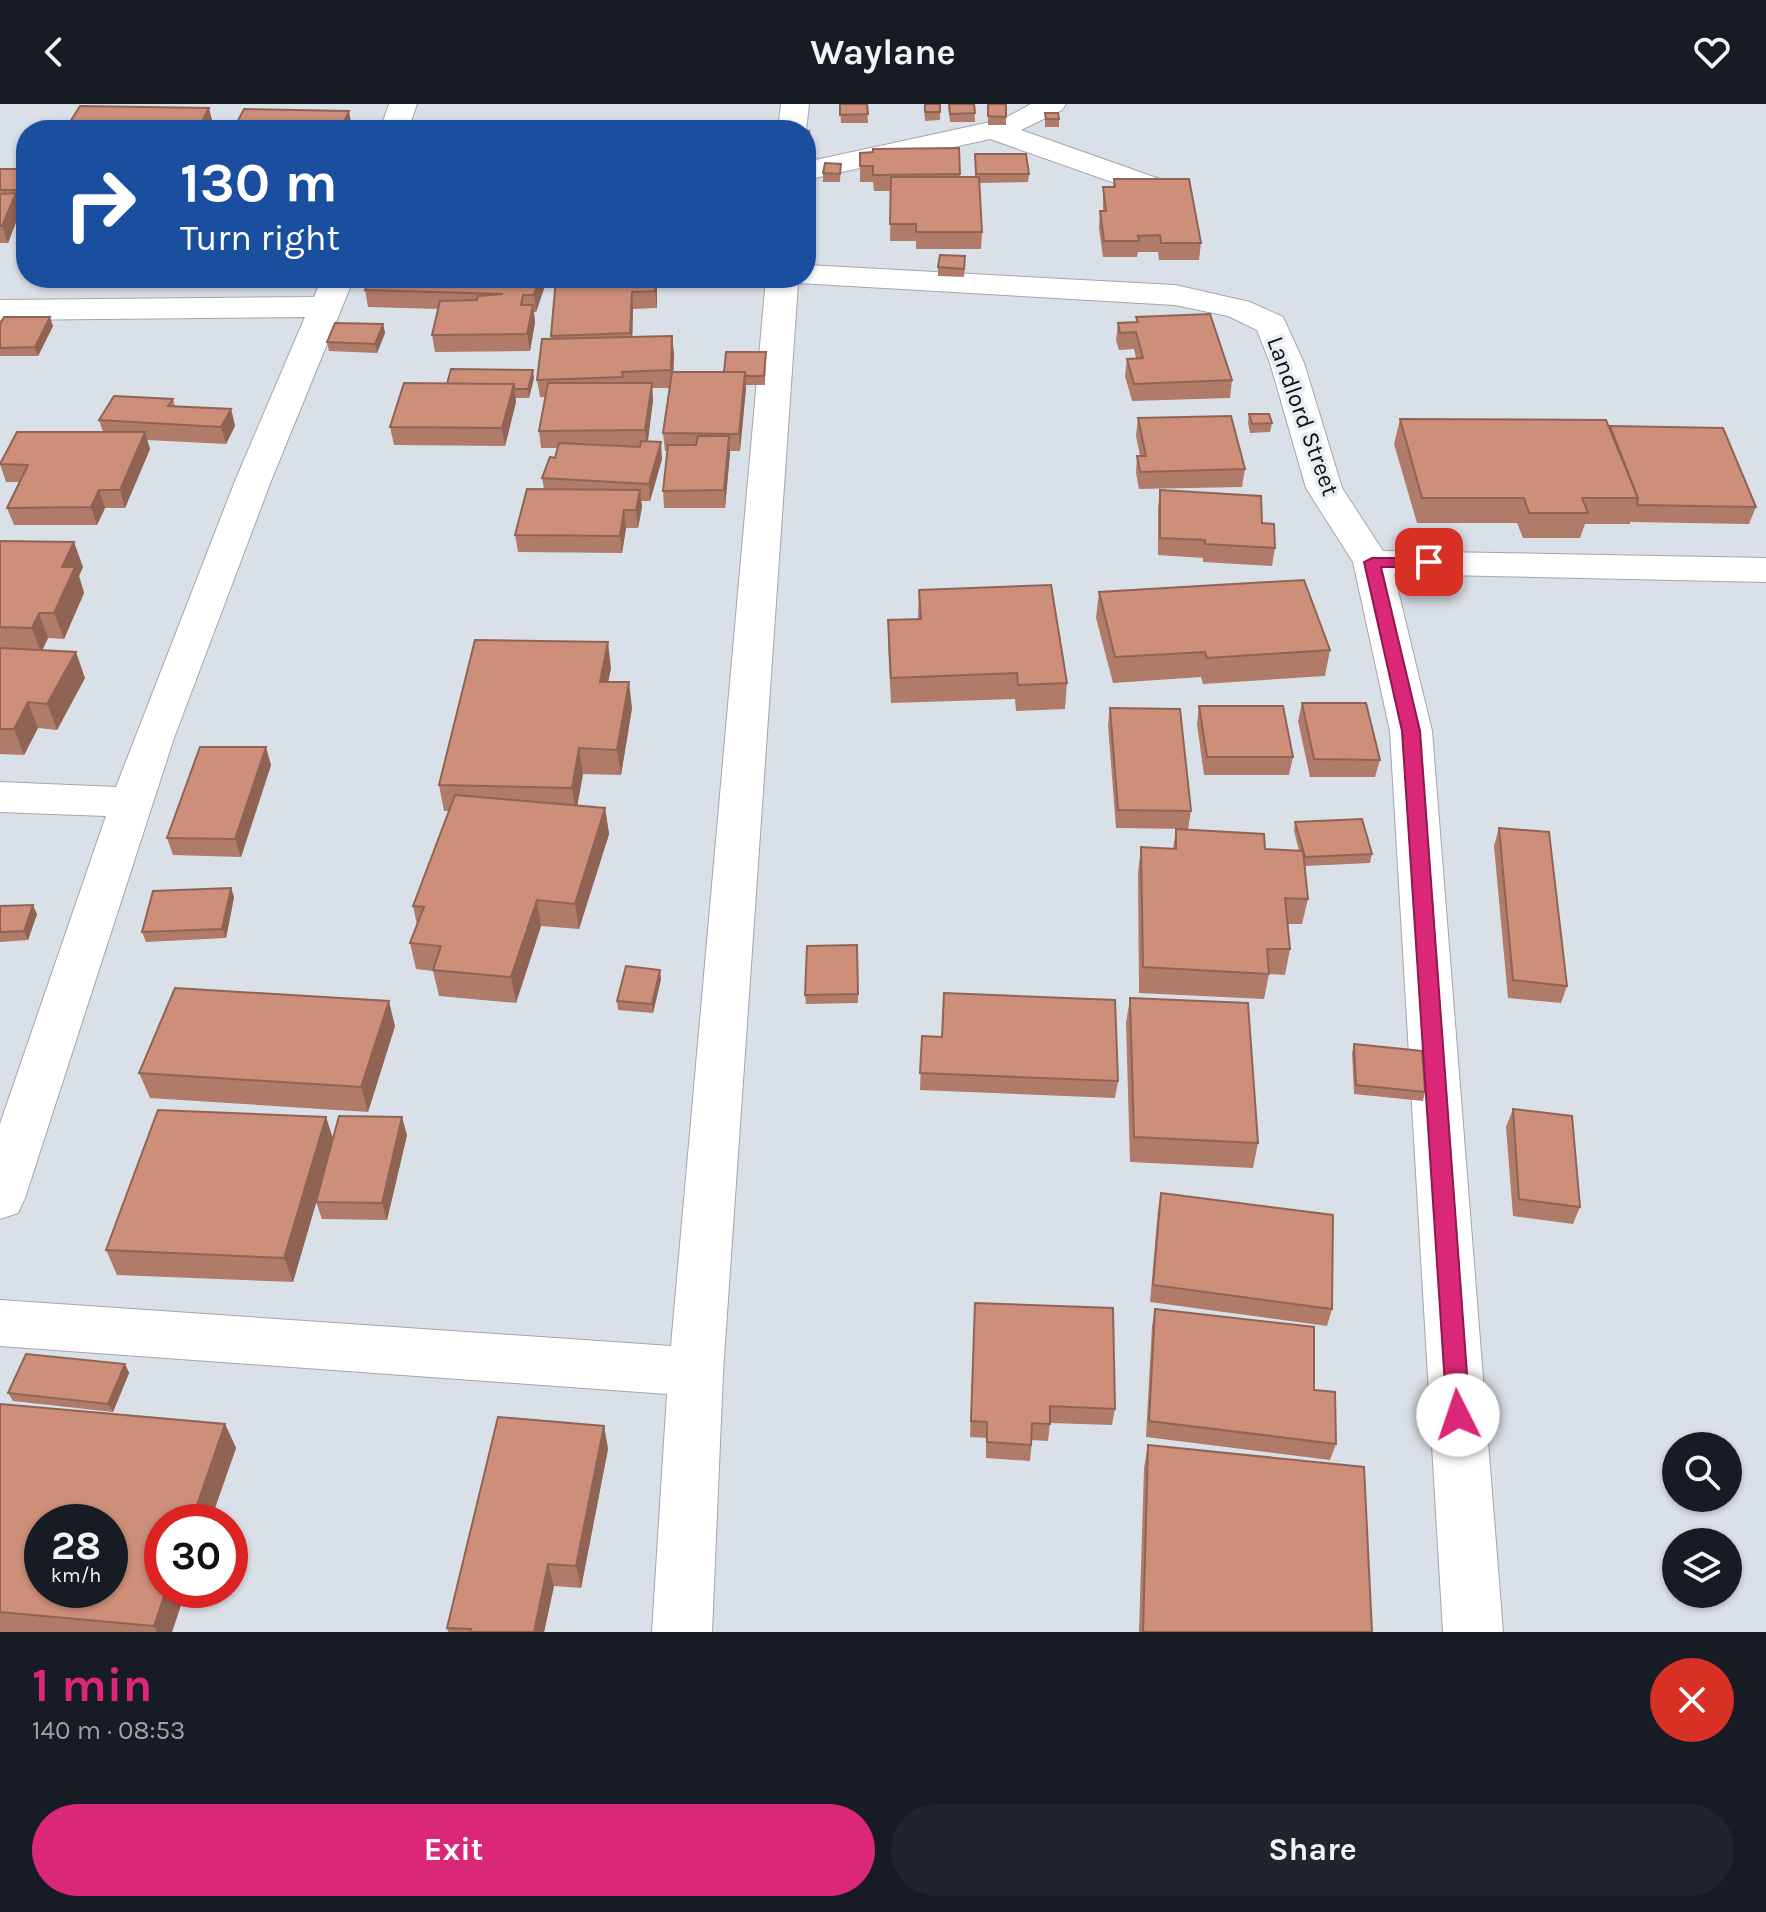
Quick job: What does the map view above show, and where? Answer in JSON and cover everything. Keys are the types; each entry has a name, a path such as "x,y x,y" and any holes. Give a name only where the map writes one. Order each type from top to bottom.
{"street":[{"path":"816,169 992,130 1019,122 1052,104"},
{"path":"992,130 1160,189"},
{"name":"Landlord Street","path":"816,276 1175,295 1238,309 1271,324 1287,363 1324,488 1372,562 1411,731 1473,1632"},
{"path":"682,1632 696,1372 781,288"},
{"path":"0,310 332,292 253,481 153,738 0,1198"},
{"path":"1372,562 1766,570"},
{"path":"0,797 131,802"},
{"path":"0,1323 696,1372"}],"building":[{"path":"840,104 867,104 868,114 840,115"},
{"path":"925,104 940,104 940,112 925,112"},
{"path":"949,104 974,104 975,113 950,114"},
{"path":"988,104 1006,104 1006,117 988,116"},
{"path":"80,106 209,108 202,120 71,120"},
{"path":"244,109 349,111 345,120 238,120"},
{"path":"1045,113 1058,113 1059,119 1046,119"},
{"path":"959,148 960,174 873,175 873,166 860,166 860,153 873,152 873,149"},
{"path":"975,154 1026,154 1029,174 976,174"},
{"path":"825,163 841,164 840,174 823,173"},
{"path":"0,169 16,169 16,190 0,190"},
{"path":"891,177 979,177 982,232 916,232 916,224 890,224"},
{"path":"1114,179 1189,179 1201,243 1161,243 1160,235 1138,236 1139,241 1104,241 1100,211 1106,211 1103,187 1115,187"},
{"path":"16,193 2,226 0,226 0,194"},
{"path":"940,255 965,256 964,269 938,267"},
{"path":"536,288 534,295 523,295 521,305 533,305 527,334 432,335 440,301 477,300 478,296 503,294 365,290"},
{"path":"555,288 655,288 655,291 632,292 630,333 551,336"},
{"path":"1210,314 1232,380 1134,384 1127,359 1143,358 1136,332 1120,333 1118,323 1138,322 1136,317"},
{"path":"4,317 50,317 35,347 0,348 0,324"},
{"path":"335,323 383,324 375,344 327,342"},
{"path":"672,336 671,370 622,372 623,377 537,380 542,339"},
{"path":"726,352 766,352 764,376 724,372"},
{"path":"451,369 533,370 528,389 514,389 514,384 447,384"},
{"path":"672,372 745,372 739,434 663,433"},
{"path":"404,383 514,384 502,428 390,427"},
{"path":"548,383 652,383 645,430 539,431"},
{"path":"114,396 173,399 168,406 231,409 221,427 99,420"},
{"path":"1249,414 1269,414 1272,423 1252,424"},
{"path":"1231,416 1245,469 1140,472 1137,456 1146,456 1138,418"},
{"path":"1400,419 1606,420 1638,498 1582,498 1588,513 1529,513 1524,498 1422,498"},
{"path":"1610,426 1723,428 1756,507 1637,505 1638,498"},
{"path":"17,432 145,432 120,490 99,490 91,507 7,508 28,465 0,464"},
{"path":"698,436 729,436 724,490 663,491 668,445 696,445"},
{"path":"641,441 661,442 649,484 542,478 550,457 555,458 559,443 640,447"},
{"path":"527,489 640,490 636,510 624,510 620,536 515,535"},
{"path":"1160,490 1261,496 1262,523 1274,524 1275,548 1160,538"},
{"path":"0,541 74,542 62,567 75,567 54,613 39,613 32,628 0,627"},
{"path":"1304,580 1330,650 1207,658 1205,652 1115,657 1099,592"},
{"path":"1051,585 1067,683 1018,685 1017,673 891,678 888,620 921,619 919,590"},
{"path":"475,640 608,642 600,682 629,682 617,750 579,748 572,788 439,785"},
{"path":"0,648 76,652 47,704 28,702 14,729 0,729"},
{"path":"1302,703 1366,703 1380,760 1314,759"},
{"path":"1199,706 1283,706 1293,757 1207,757"},
{"path":"1110,708 1180,709 1191,811 1118,810"},
{"path":"200,747 266,747 235,839 167,838"},
{"path":"455,795 605,808 575,904 537,900 511,977 433,970 441,946 410,943 424,907 413,906"},
{"path":"1362,819 1372,854 1305,857 1295,822"},
{"path":"1499,828 1549,832 1567,986 1513,980"},
{"path":"1176,829 1264,834 1265,849 1303,851 1308,899 1285,898 1290,949 1267,949 1269,974 1143,967 1141,847 1176,849"},
{"path":"231,888 222,929 142,932 153,891"},
{"path":"33,905 24,931 0,932 0,906"},
{"path":"857,945 858,994 805,995 807,946"},
{"path":"626,966 660,970 652,1004 617,1001"},
{"path":"175,988 389,1001 361,1087 139,1073"},
{"path":"944,993 1115,1000 1118,1081 920,1073 922,1036 942,1037"},
{"path":"1130,998 1248,1003 1258,1143 1134,1137"},
{"path":"1354,1044 1422,1051 1425,1092 1356,1085"},
{"path":"1513,1109 1572,1116 1580,1207 1519,1199"},
{"path":"158,1110 326,1117 284,1258 106,1250"},
{"path":"339,1116 402,1117 382,1203 316,1202"},
{"path":"1161,1193 1333,1215 1332,1309 1153,1285"},
{"path":"975,1303 1113,1308 1115,1409 1050,1406 1050,1424 1032,1423 1031,1445 987,1442 987,1422 971,1421"},
{"path":"1155,1309 1314,1327 1314,1390 1335,1392 1336,1444 1149,1421"},
{"path":"26,1354 125,1364 108,1404 8,1393"},
{"path":"0,1404 225,1424 197,1504 144,1504 144,1608 160,1608 154,1626 0,1612"},
{"path":"498,1417 604,1426 576,1566 548,1564 534,1632 470,1632 471,1629 447,1628"},
{"path":"1148,1445 1364,1467 1372,1632 1143,1632"}],"route":[{"path":"1429,562 1372,562 1411,731 1458,1415"}]}
